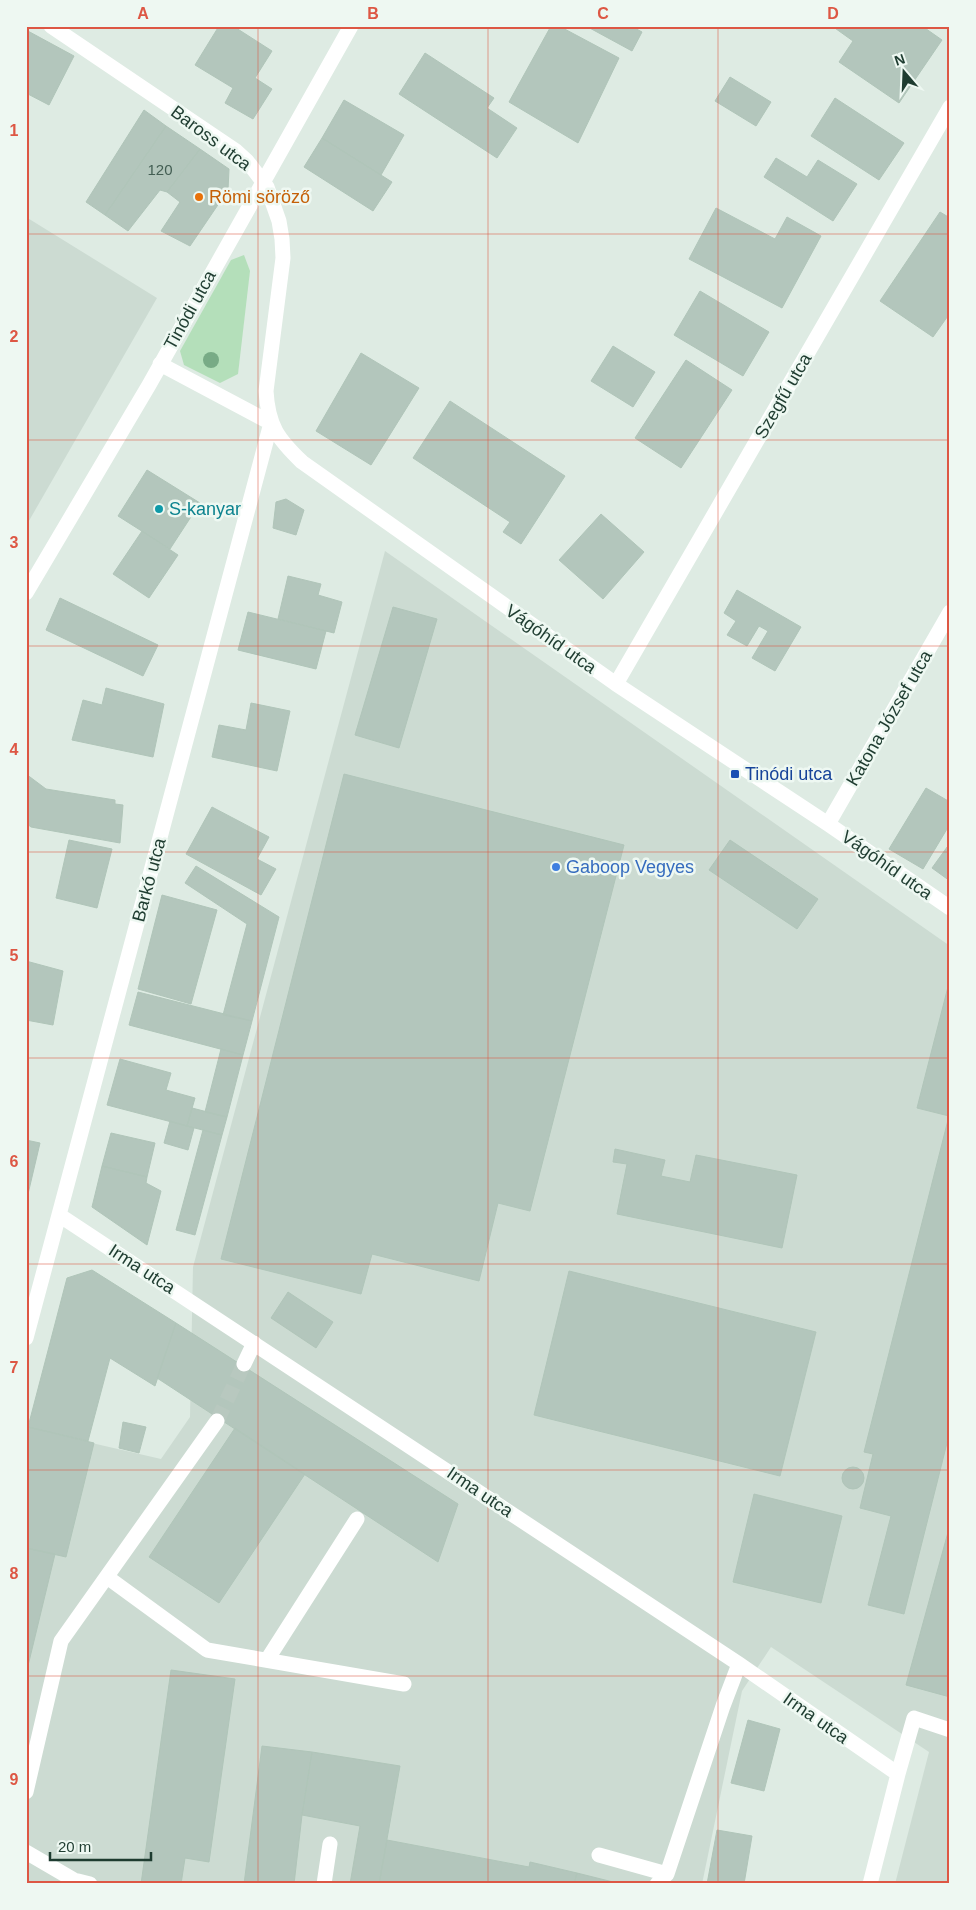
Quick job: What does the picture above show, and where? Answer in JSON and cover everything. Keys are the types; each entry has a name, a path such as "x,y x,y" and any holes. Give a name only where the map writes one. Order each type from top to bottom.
{"street":[{"name":"Baross utca","path":"51,26 236,152 267,186 279,221 282,248 266,391 268,414 271,423"},
{"name":"Tinódi utca","path":"26,592 160,364 351,26"},
{"name":"Szegfű utca","path":"616,684 950,108"},
{"name":"Vágóhíd utca","path":"160,364 271,423 277,435 302,462 616,684 828,824 950,908"},
{"name":"Barkó utca","path":"26,1338 271,423"},
{"name":"Katona József utca","path":"828,824 950,612"},
{"name":"Irma utca","path":"59,1215 739,1664 898,1774"},
{"path":"244,1364 254,1343"},
{"path":"26,1792 61,1641 216,1421"},
{"path":"268,1660 356,1519"},
{"path":"107,1577 207,1650 404,1684"},
{"path":"599,1855 662,1879 739,1664"},
{"path":"870,1884 914,1718 950,1730"},
{"path":"324,1884 330,1844"},
{"path":"26,1852 74,1880 90,1884"}],"shaded area":[{"path":"26,217 157,298 26,526"},
{"path":"385,551 950,946 950,1884 895,1884 929,1752 771,1647 742,1691 702,1884 26,1884 27,1428 161,1459 190,1417 193,1267"}],"green space":[{"path":"244,255 250,271 238,374 220,383 184,365 180,351 231,260"}],"building":[{"path":"219,26 233,26 272,51 255,78 272,89 253,119 225,103 233,88 195,65"},
{"path":"551,26 559,26 619,58 578,143 509,102"},
{"path":"586,26 631,26 642,32 632,51"},
{"path":"832,26 922,26 942,40 899,103 839,62 853,41"},
{"path":"26,30 74,56 49,105 26,93"},
{"path":"425,53 494,98 487,108 517,128 497,158 399,94"},
{"path":"730,77 771,102 756,126 715,101"},
{"path":"835,98 904,143 879,180 811,136"},
{"path":"344,100 404,135 381,175 322,138"},
{"path":"144,110 166,126 105,215 86,202"},
{"path":"166,126 200,149 167,192 160,190 128,231 105,215"},
{"path":"322,138 392,182 373,211 304,167"},
{"name":"Römi söröző","path":"200,149 229,169 228,190 190,246 161,231 180,202 167,192"},
{"path":"776,158 807,177 818,160 857,184 833,221 764,177"},
{"path":"716,208 775,239 787,217 821,236 782,308 689,259"},
{"path":"940,212 950,218 950,313 933,337 880,301"},
{"path":"700,291 769,332 743,376 674,335"},
{"path":"613,346 655,372 633,407 591,381"},
{"path":"361,353 419,388 371,465 316,431"},
{"path":"686,360 732,390 681,468 635,438"},
{"path":"450,401 565,476 521,544 503,532 510,522 413,458"},
{"name":"S-kanyar","path":"147,470 200,503 170,549 118,516"},
{"path":"286,499 304,510 296,535 273,528 276,502"},
{"path":"601,514 644,552 603,599 559,560"},
{"path":"142,531 178,555 149,598 113,574"},
{"path":"288,576 321,584 318,595 342,602 334,633 278,619"},
{"path":"737,590 801,627 775,671 752,658 768,631 759,626 747,646 727,635 736,621 724,613"},
{"path":"60,598 158,645 143,676 46,630"},
{"path":"393,607 437,619 399,748 355,735"},
{"path":"248,612 326,631 316,669 238,650"},
{"path":"106,688 164,704 153,757 72,740 83,700 102,705"},
{"path":"251,703 290,711 277,771 212,757 219,725 246,730"},
{"path":"26,774 46,789 115,800 115,804 123,805 120,843 31,827 26,823"},
{"path":"344,774 624,845 530,1211 498,1203 479,1281 372,1254 361,1294 221,1259"},
{"path":"926,788 950,802 950,824 923,869 889,849"},
{"path":"212,807 269,837 257,859 276,869 261,895 186,854"},
{"path":"69,840 112,849 97,908 56,898"},
{"path":"730,840 818,899 797,929 709,870"},
{"path":"950,843 950,881 932,868"},
{"path":"196,866 279,917 252,1021 223,1015 247,924 185,883"},
{"path":"162,895 217,910 191,1004 138,989"},
{"path":"26,961 63,971 53,1025 26,1020"},
{"path":"950,979 950,1431 904,1614 868,1605 891,1516 860,1508 873,1454 864,1452 949,1116 917,1108"},
{"path":"138,992 252,1021 243,1055 129,1025"},
{"path":"221,1049 243,1055 227,1117 205,1112"},
{"path":"120,1059 171,1073 166,1090 195,1098 187,1126 107,1105"},
{"path":"192,1108 227,1117 222,1135 187,1126"},
{"path":"170,1121 194,1128 188,1150 164,1143"},
{"path":"203,1130 222,1135 195,1235 176,1230"},
{"path":"111,1133 155,1143 147,1177 102,1166"},
{"path":"26,1140 40,1143 28,1194 26,1194"},
{"path":"615,1149 665,1160 661,1176 690,1182 696,1155 797,1175 782,1248 617,1214 627,1164 613,1162"},
{"path":"102,1166 147,1177 146,1183 161,1191 147,1245 92,1207"},
{"path":"92,1270 176,1323 155,1386 110,1358 88,1441 28,1427 67,1278"},
{"path":"569,1271 816,1332 780,1476 534,1415"},
{"path":"288,1292 333,1322 316,1348 271,1318"},
{"path":"176,1323 458,1504 438,1562 157,1378"},
{"path":"123,1422 146,1427 139,1453 119,1448"},
{"path":"28,1427 94,1443 66,1557 26,1548 26,1434"},
{"path":"235,1428 305,1474 219,1603 149,1557"},
{"path":"853,1467 861,1470 864,1478 861,1486 853,1489 845,1486 842,1478 845,1470"},
{"path":"754,1494 842,1516 821,1603 733,1582"},
{"path":"950,1525 950,1697 906,1685"},
{"path":"26,1548 55,1554 26,1674"},
{"path":"171,1670 235,1679 209,1862 185,1858 181,1884 141,1884"},
{"path":"748,1720 780,1729 764,1791 731,1783"},
{"path":"262,1746 312,1752 294,1884 244,1884"},
{"path":"312,1752 400,1766 379,1884 350,1884 360,1826 302,1815"},
{"path":"717,1830 752,1836 744,1884 707,1884"},
{"path":"387,1840 529,1867 530,1862 577,1873 574,1884 379,1884"},
{"path":"577,1873 621,1884 574,1884"}],"tunnel":[{"path":"217,1421 244,1364"}],"place":[{"name":"Römi söröző","path":"199,197"},
{"name":"S-kanyar","path":"159,509"},
{"name":"Tinódi utca","path":"735,774"},
{"name":"Gaboop Vegyes","path":"556,867"}]}
